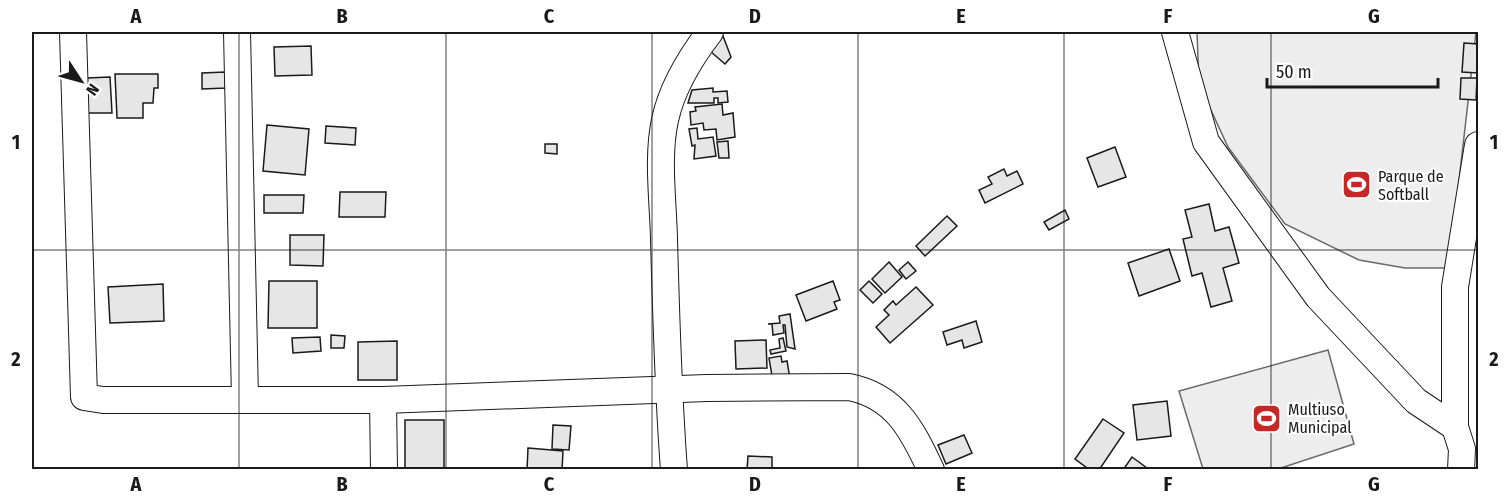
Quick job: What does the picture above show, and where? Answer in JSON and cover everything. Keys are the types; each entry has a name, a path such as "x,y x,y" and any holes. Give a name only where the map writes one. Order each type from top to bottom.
{"street":[{"path":"73,32 84,397 103,400 383,400 849,387 867,391 884,400 900,414 931,470"},
{"path":"237,32 245,399"},
{"path":"674,470 668,391 662,173 665,120 678,81 694,53 710,32"},
{"path":"1174,32 1206,142 1318,297 1416,401 1464,448"},
{"path":"1464,448 1455,287 1470,251 1479,145"},
{"path":"383,400 384,470"}],"shaded area":[{"name":"Parque de Softball","path":"1197,32 1476,32 1449,268 1405,268 1359,260 1285,224 1228,147 1199,84"},
{"name":"Multiuso Municipal","path":"1328,350 1354,444 1278,469 1203,469 1179,391"}],"building":[{"path":"723,36 731,57 725,64 710,51"},
{"path":"1464,43 1478,44 1478,73 1462,72"},
{"path":"311,46 312,75 275,76 274,47"},
{"path":"225,72 226,88 202,89 202,73"},
{"path":"115,74 158,74 158,88 154,88 153,103 143,103 143,118 117,118"},
{"path":"110,77 112,113 88,113 87,78"},
{"path":"1461,78 1477,78 1476,100 1460,99"},
{"path":"713,88 713,92 727,91 728,102 718,103 718,98 714,98 714,103 688,103 692,90"},
{"path":"722,104 723,115 733,113 735,137 717,140 716,129 704,130 703,123 691,125 690,112 696,111 695,107"},
{"path":"267,125 309,129 305,175 263,171"},
{"path":"326,126 356,128 355,145 325,143"},
{"path":"697,128 698,139 713,137 716,156 694,159 695,145 692,146 689,129"},
{"path":"728,141 729,158 719,158 717,142"},
{"path":"545,144 557,144 557,154 545,153"},
{"path":"1115,147 1126,177 1098,187 1087,158"},
{"path":"1004,169 1007,176 1017,171 1023,184 985,203 979,190 992,184 988,177"},
{"path":"340,192 386,192 385,217 339,217"},
{"path":"264,195 304,195 303,213 264,213"},
{"path":"1209,204 1215,231 1229,227 1239,263 1223,268 1232,301 1211,307 1202,273 1192,276 1183,239 1192,237 1185,210"},
{"path":"1065,210 1069,219 1049,230 1044,222"},
{"path":"947,216 957,226 925,256 916,246"},
{"path":"290,235 324,235 323,266 290,265"},
{"path":"1169,249 1180,281 1139,296 1128,263"},
{"path":"889,262 902,277 885,293 872,279"},
{"path":"908,262 916,271 906,279 899,270"},
{"path":"269,281 317,281 317,328 268,328"},
{"path":"833,281 840,300 834,302 837,309 806,321 796,295"},
{"path":"869,281 882,294 873,303 860,290"},
{"path":"163,284 164,321 110,323 108,287"},
{"path":"916,287 933,305 890,343 876,327 889,315 884,310 893,301 896,305"},
{"path":"790,314 795,349 787,347 785,325 783,325 784,333 773,335 772,324 768,324 780,323 779,316"},
{"path":"976,321 982,342 964,348 962,340 947,345 943,332"},
{"path":"331,335 345,336 344,348 331,348"},
{"path":"320,337 321,351 293,353 292,338"},
{"path":"783,338 786,351 771,354 770,350 780,348 779,339"},
{"path":"766,340 767,368 736,369 735,341"},
{"path":"397,341 397,380 358,380 358,342"},
{"path":"781,356 782,362 787,361 791,385 774,388 769,358"},
{"path":"1167,401 1171,436 1137,440 1133,405"},
{"path":"1103,419 1124,433 1099,470 1090,470 1075,459"},
{"path":"405,420 444,420 444,470 405,470"},
{"path":"553,425 571,426 569,450 552,449"},
{"path":"964,435 972,453 946,464 938,445"},
{"path":"528,448 563,451 562,470 527,470"},
{"path":"748,456 772,457 772,470 747,470"},
{"path":"1132,457 1147,468 1146,470 1123,470"}],"place":[{"name":"Parque de Softball","path":"1357,185"},
{"name":"Multiuso Municipal","path":"1267,418"}]}
